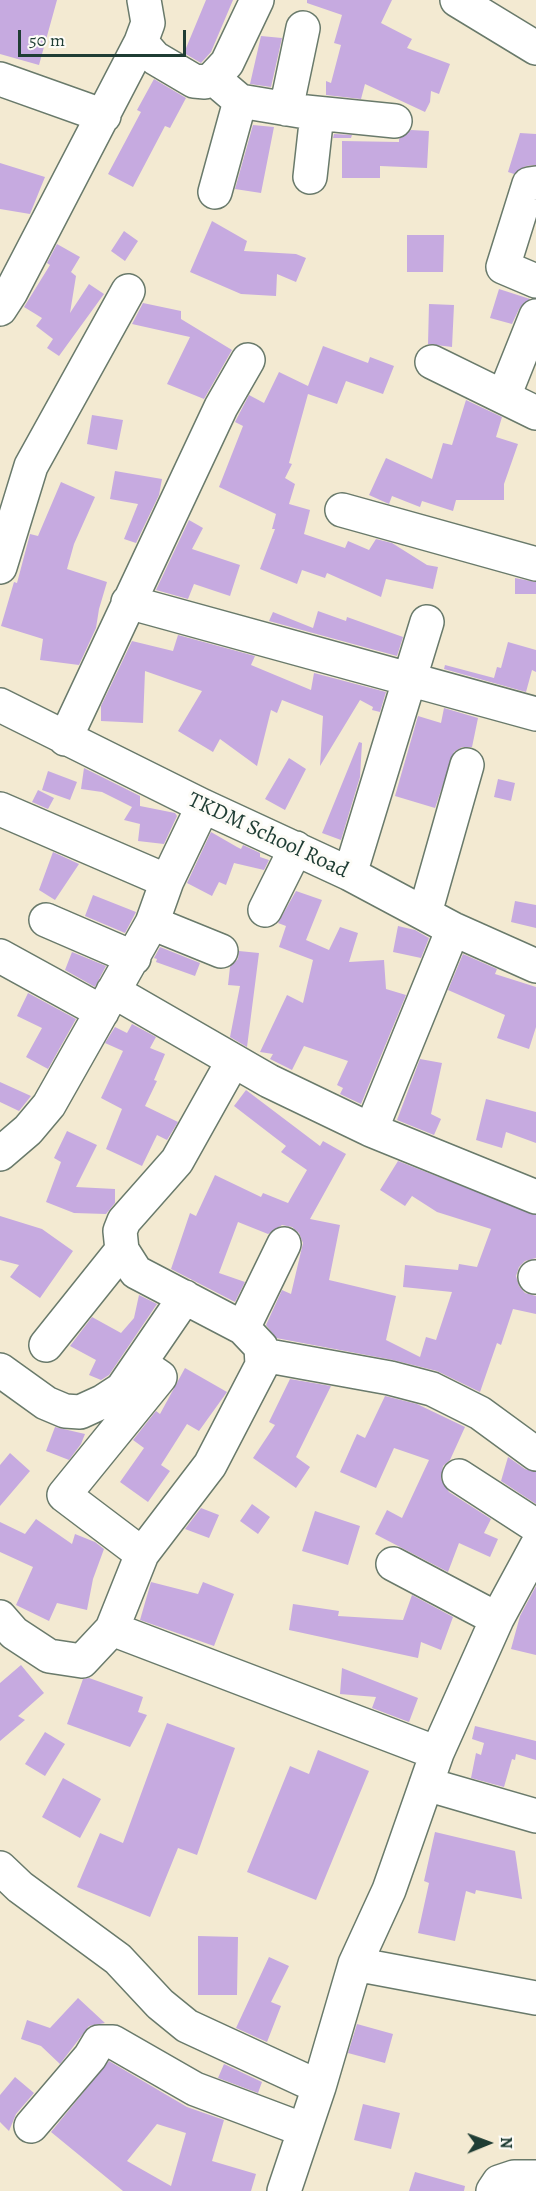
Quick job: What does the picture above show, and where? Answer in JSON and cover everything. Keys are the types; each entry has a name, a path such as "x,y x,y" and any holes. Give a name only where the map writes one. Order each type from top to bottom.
{"street":[{"path":"0,309 104,116 141,42 148,23 144,0"},
{"path":"141,42 155,57 194,81 205,82 213,78 227,63 257,0"},
{"path":"457,0 536,48"},
{"path":"303,28 302,111 310,177"},
{"path":"213,78 240,101 395,122"},
{"path":"0,79 104,116"},
{"path":"215,192 240,101"},
{"path":"536,183 530,184 503,267 536,280"},
{"path":"0,567 32,466 128,291"},
{"path":"504,396 536,316"},
{"path":"65,738 221,407 248,360"},
{"path":"432,362 536,413"},
{"path":"342,510 536,564"},
{"path":"128,602 536,714"},
{"path":"350,874 427,622"},
{"name":"TKDM School Road","path":"0,705 203,806 350,874 453,929 536,966"},
{"path":"425,913 467,765"},
{"path":"0,1154 28,1130 49,1105 134,958 152,923 167,881 203,806"},
{"path":"0,809 167,881"},
{"path":"265,910 296,848"},
{"path":"46,920 134,958"},
{"path":"152,923 221,951"},
{"path":"371,1130 453,929"},
{"path":"0,957 107,1002 233,1061 371,1130 536,1197"},
{"path":"5,1632 49,1656 82,1661 112,1629 142,1554 210,1465 262,1365 263,1355 255,1338 243,1328 136,1272 122,1250 120,1231 124,1221 177,1161 215,1088 233,1061"},
{"path":"243,1328 284,1244"},
{"path":"46,1345 122,1250"},
{"path":"0,1370 46,1403 65,1411 80,1412 122,1389 185,1297"},
{"path":"263,1355 390,1378 432,1389 480,1413 536,1454"},
{"path":"141,1364 160,1377 64,1495 142,1554"},
{"path":"459,1476 536,1526"},
{"path":"284,2191 319,2087 355,1964 389,1890 436,1753 498,1619 536,1546"},
{"path":"393,1564 498,1619"},
{"path":"112,1629 436,1753"},
{"path":"426,1784 536,1816"},
{"path":"0,1868 20,1887 118,1959 160,2004 187,2026 319,2087"},
{"path":"355,1964 536,1998"},
{"path":"31,2126 90,2057 99,2042 113,2042 195,2089 304,2130"},
{"path":"493,2191 499,2182 514,2177 536,2177"}],"building":[{"path":"0,0 57,0 39,65 0,54"},
{"path":"206,0 233,0 211,52 201,63 184,53"},
{"path":"307,0 392,0 381,23 412,39 407,48 450,64 439,94 431,91 430,102 425,112 365,84 361,99 326,95 326,81 331,83 341,45 334,43 342,15 307,3"},
{"path":"261,36 282,38 271,87 250,84"},
{"path":"154,79 186,98 170,128 165,126 133,187 108,174 141,112 137,110"},
{"path":"253,125 274,127 261,193 235,189"},
{"path":"411,130 429,131 427,168 380,166 380,178 342,178 342,141 399,142 399,139"},
{"path":"520,133 536,134 536,165 526,166 514,174 508,172"},
{"path":"334,134 352,135 351,138 333,138"},
{"path":"0,163 45,177 30,214 0,209"},
{"path":"212,221 247,241 244,251 296,254 306,258 296,282 277,274 276,296 241,294 190,272"},
{"path":"124,231 138,241 125,261 111,251"},
{"path":"407,235 444,235 443,272 407,272"},
{"path":"57,244 80,257 71,272 76,276 70,313 89,284 104,294 59,356 47,348 53,339 36,326 42,318 24,307 50,265 47,263"},
{"path":"499,289 530,299 519,309 512,324 490,318"},
{"path":"143,303 181,311 181,319 232,350 204,399 167,384 190,337 132,324"},
{"path":"429,304 454,305 452,347 428,344"},
{"path":"323,346 368,363 370,357 394,366 383,394 346,381 337,404 308,394 289,463 292,464 285,478 295,484 289,504 310,510 304,534 345,548 348,541 369,550 376,539 392,543 427,565 438,567 433,589 386,579 381,597 327,573 325,578 302,570 297,584 260,569 275,529 272,529 276,514 219,487 243,426 235,422 249,395 264,403 279,372 308,386"},
{"path":"466,400 502,417 496,437 518,444 504,484 504,500 456,500 453,511 422,501 420,507 392,496 389,504 369,495 386,458 432,479 443,443 452,445"},
{"path":"92,415 123,420 117,450 87,444"},
{"path":"115,471 162,479 159,495 136,543 124,539 138,504 110,499"},
{"path":"61,482 95,497 74,544 67,569 107,582 96,628 79,665 40,660 43,639 1,626 14,582 17,583 30,534 38,536"},
{"path":"189,520 203,528 192,549 240,565 230,596 194,584 188,599 156,590"},
{"path":"515,578 536,582 536,594 515,594"},
{"path":"318,611 346,621 347,617 403,637 397,656 269,621 273,612 313,628"},
{"path":"178,635 255,656 251,665 311,690 314,673 386,692 380,712 372,710 373,707 360,700 320,766 323,716 282,700 277,713 271,710 257,766 220,739 213,752 178,731 202,691 145,671 143,723 101,721 101,706 132,641 173,651"},
{"path":"508,642 536,650 536,672 532,670 526,692 444,669 445,665 494,678 497,667 501,668"},
{"path":"444,708 478,718 472,747 462,747 454,752 435,808 395,796 418,716 441,723"},
{"path":"359,742 362,743 360,777 341,840 322,833"},
{"path":"289,758 306,769 285,810 265,799"},
{"path":"84,768 140,796 140,806 175,813 177,816 164,844 138,841 140,824 124,820 132,807 102,792 81,789"},
{"path":"48,771 77,782 70,800 42,790"},
{"path":"498,779 515,783 511,801 494,797"},
{"path":"38,790 54,798 48,809 32,802"},
{"path":"211,832 241,849 243,845 260,853 260,857 269,860 264,870 234,863 226,885 219,882 212,896 187,883"},
{"path":"53,852 79,864 55,900 39,890"},
{"path":"296,891 322,900 306,940 329,950 340,927 358,933 349,962 384,960 386,989 406,995 361,1104 340,1094 343,1088 337,1085 348,1061 304,1046 292,1070 270,1059 273,1054 260,1052 287,995 303,1003 313,960 279,947 286,926 278,923"},
{"path":"93,895 136,912 125,933 85,916"},
{"path":"515,901 536,905 536,928 511,922"},
{"path":"398,926 415,930 429,938 421,958 393,952"},
{"path":"160,947 200,963 195,976 156,962 157,959 154,958"},
{"path":"239,951 259,953 247,1047 230,1037 240,986 228,985 230,967 238,959"},
{"path":"72,952 106,966 95,987 65,970"},
{"path":"463,954 497,969 495,974 536,987 536,1027 529,1049 497,1038 505,1015 448,990"},
{"path":"28,993 76,1019 48,1069 26,1057 42,1028 17,1016"},
{"path":"132,1024 156,1037 150,1048 165,1054 154,1080 157,1081 145,1106 178,1122 167,1140 157,1135 142,1166 106,1149 122,1109 101,1098 123,1051 105,1043 115,1027 127,1033"},
{"path":"420,1059 442,1063 431,1114 441,1119 434,1135 397,1120"},
{"path":"0,1082 31,1096 19,1111 0,1102"},
{"path":"246,1090 320,1146 323,1141 346,1154 310,1219 340,1225 329,1280 396,1296 386,1340 420,1357 426,1337 436,1340 452,1292 403,1287 405,1265 458,1270 459,1264 477,1267 491,1229 437,1212 412,1196 405,1206 380,1190 398,1161 536,1215 536,1258 525,1261 519,1267 516,1276 519,1286 525,1293 536,1296 536,1314 513,1309 501,1345 497,1343 480,1392 437,1371 393,1360 276,1338 266,1325 282,1290 291,1294 303,1243 299,1233 292,1227 282,1225 268,1234 238,1222 219,1273 245,1282 235,1302 171,1269 190,1213 196,1216 215,1175 261,1197 263,1193 288,1203 307,1170 281,1152 286,1146 234,1106"},
{"path":"486,1099 536,1112 536,1143 506,1132 502,1148 476,1140"},
{"path":"67,1131 97,1145 76,1187 115,1189 115,1203 106,1214 74,1213 46,1202 61,1162 54,1158"},
{"path":"0,1216 42,1229 73,1251 40,1298 10,1277 19,1265 0,1260"},
{"path":"139,1295 157,1304 109,1375 101,1380 89,1375 96,1360 70,1346 92,1317 121,1333 134,1318"},
{"path":"185,1368 227,1392 199,1431 187,1424 161,1465 170,1471 148,1502 120,1482 144,1448 133,1440 156,1411 160,1414"},
{"path":"290,1379 331,1386 296,1457 310,1467 296,1488 253,1458 275,1425 269,1422"},
{"path":"385,1396 417,1404 465,1427 450,1460 443,1466 441,1479 449,1492 491,1519 484,1533 498,1539 490,1557 459,1543 448,1572 375,1534 387,1510 402,1518 429,1460 394,1448 376,1488 340,1472 357,1434 365,1438"},
{"path":"55,1427 85,1434 81,1444 69,1460 46,1451"},
{"path":"10,1453 30,1471 0,1506 0,1465"},
{"path":"508,1457 525,1469 536,1472 536,1504 501,1481"},
{"path":"252,1504 270,1517 258,1534 240,1521"},
{"path":"201,1508 219,1515 209,1538 185,1529"},
{"path":"315,1511 360,1526 348,1565 302,1551"},
{"path":"36,1519 72,1544 75,1534 95,1542 104,1549 93,1579 87,1610 57,1603 49,1621 16,1605 33,1567 0,1552 0,1522 25,1534"},
{"path":"151,1582 198,1594 203,1582 234,1594 214,1646 140,1620"},
{"path":"536,1586 536,1655 511,1649 520,1616"},
{"path":"412,1595 453,1617 441,1650 421,1642 418,1658 289,1630 293,1604 339,1611 338,1616 403,1620"},
{"path":"21,1665 44,1693 18,1716 25,1720 0,1741 0,1683"},
{"path":"342,1668 418,1698 409,1722 372,1708 376,1697 340,1694"},
{"path":"89,1678 143,1697 138,1712 147,1715 130,1747 67,1724 83,1679"},
{"path":"167,1723 235,1748 197,1855 178,1848 150,1917 77,1887 100,1833 123,1843"},
{"path":"475,1726 536,1741 536,1760 516,1754 515,1760 512,1759 504,1787 471,1778 476,1753 481,1755 484,1743 472,1739"},
{"path":"45,1732 65,1744 45,1776 25,1764"},
{"path":"318,1750 369,1771 316,1900 247,1872 290,1766 309,1774"},
{"path":"63,1778 101,1799 80,1838 42,1817"},
{"path":"435,1832 515,1851 522,1899 476,1890 475,1894 466,1891 455,1941 418,1933 429,1883 424,1881"},
{"path":"198,1936 238,1937 237,1995 198,1995"},
{"path":"269,1957 289,1966 271,2002 281,2006 267,2042 236,2028"},
{"path":"78,1998 105,2023 89,2026 60,2064 41,2046 21,2039 27,2020 50,2028"},
{"path":"357,2024 393,2034 385,2063 348,2053"},
{"path":"109,2061 187,2107 224,2120 212,2161 256,2174 251,2191 123,2191 51,2132","holes":["157,2124 186,2133 171,2186 127,2161"]},
{"path":"224,2064 262,2082 258,2093 218,2078"},
{"path":"15,2077 34,2093 16,2114 9,2131 0,2122 0,2095"},
{"path":"363,2104 400,2113 391,2149 354,2140"},
{"path":"415,2172 465,2186 464,2191 409,2191"}]}
